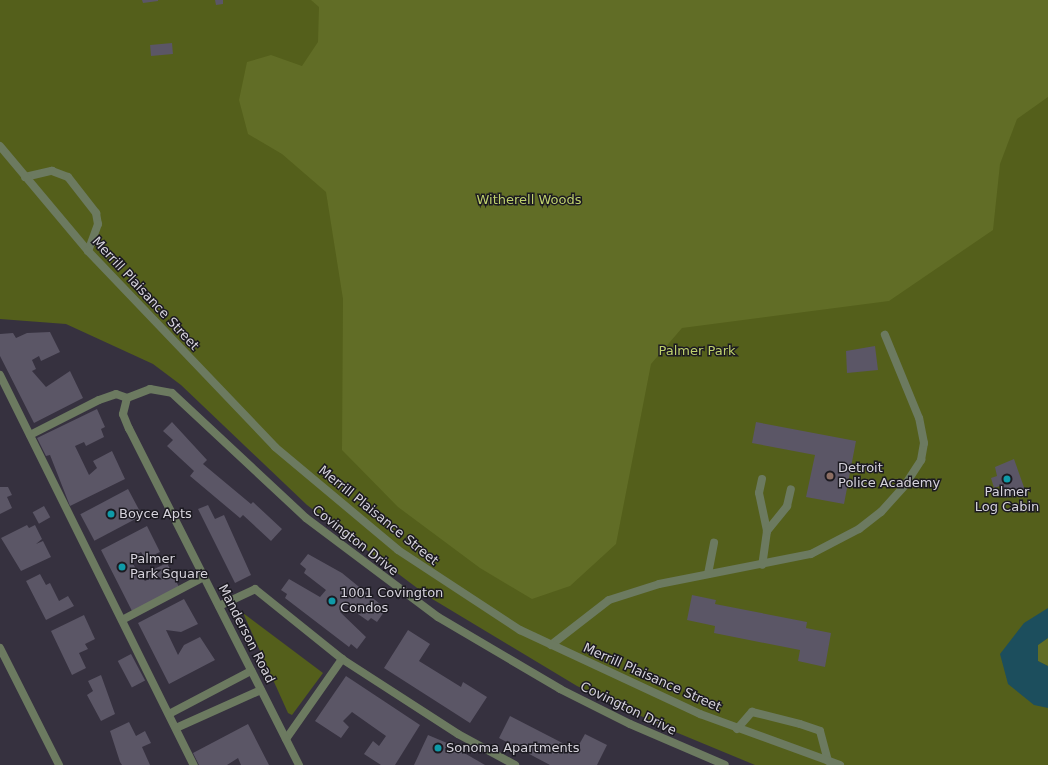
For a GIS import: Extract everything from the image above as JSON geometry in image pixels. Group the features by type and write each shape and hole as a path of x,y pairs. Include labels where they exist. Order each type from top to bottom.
{"street":[{"name":"Merrill Plaisance Street","path":"0,146 88,251 191,361 298,467 440,580 551,645 645,691 737,729 840,765"},
{"path":"25,177 52,171 68,177 96,213 98,224 88,251"},
{"path":"551,645 609,600 659,584 762,565 811,554 859,528 881,512 905,485 920,460 924,443 919,418 885,335"},
{"path":"0,374 194,765"},
{"name":"Covington Drive","path":"127,398 158,389 178,396 306,518 371,569 461,631 630,724 726,765"},
{"path":"30,435 99,400 116,394 127,398"},
{"name":"Manderson Road","path":"127,398 123,414 129,429 299,765"},
{"path":"762,479 759,493 767,531 762,565"},
{"path":"767,531 787,506 791,488"},
{"path":"708,574 714,544"},
{"path":"122,620 204,577"},
{"path":"219,606 255,589 342,659 458,734 515,765"},
{"path":"0,648 59,765"},
{"path":"286,739 342,659"},
{"path":"169,714 252,671"},
{"path":"176,728 261,690"},
{"path":"737,729 752,712 800,724 820,731 828,761"}],"green space":[{"name":"Palmer Park","path":"0,0 1048,0 1048,765 755,765 673,731 577,686 429,597 307,505 181,385 153,364 66,324 0,319"},
{"name":"Witherell Woods","path":"311,0 1048,0 1048,97 1017,119 1000,164 993,230 889,301 682,328 651,364 616,544 570,586 532,599 480,568 398,507 342,450 343,299 326,192 282,154 248,134 239,100 247,62 271,55 302,66 318,42 319,7"},
{"path":"243,613 323,673 292,715 288,713"},
{"path":"1048,638 1048,666 1038,661 1038,645"}],"water":[{"path":"1048,608 1048,638 1038,645 1038,661 1048,666 1048,708 1034,705 1008,684 1000,654 1024,623"}],"building":[{"path":"142,0 158,0 158,1 143,3"},
{"path":"215,0 223,0 223,4 216,5"},
{"path":"172,43 173,54 151,56 150,45"},
{"path":"50,332 60,352 41,361 39,356 32,360 36,369 32,371 46,387 70,371 83,398 34,423 0,356 0,334 13,333 16,338 27,333"},
{"path":"875,346 878,370 847,373 846,351"},
{"path":"97,409 105,427 101,429 104,437 86,446 84,442 75,446 89,475 97,468 93,461 112,451 125,479 70,506 50,455 46,456 37,438"},
{"path":"172,422 207,460 203,464 251,504 253,502 282,529 271,541 243,515 240,518 190,476 194,471 167,446 173,440 163,431"},
{"name":"Detroit Police Academy","path":"756,422 856,441 844,504 806,497 815,455 752,443"},
{"name":"Palmer Log Cabin","path":"1014,459 1025,490 1005,498 1000,486 994,488 991,478 997,476 995,467"},
{"path":"0,487 8,487 12,495 7,497 12,508 0,514"},
{"name":"Boyce Apts","path":"128,489 142,515 94,541 80,514"},
{"path":"208,505 215,519 224,515 251,575 235,583 198,509"},
{"path":"44,506 50,517 39,524 33,512"},
{"path":"27,525 29,528 35,525 42,539 36,544 43,541 51,557 21,571 1,538"},
{"name":"Palmer Park Square","path":"147,526 160,552 145,559 141,552 130,558 138,573 145,581 153,577 150,571 167,563 179,587 132,611 101,550"},
{"name":"1001 Covington Condos","path":"308,554 342,573 380,604 378,608 384,612 377,622 371,618 368,621 345,605 340,612 366,637 357,649 351,644 349,647 285,598 287,594 281,590 289,579 320,597 326,590 304,573 306,569 300,564"},
{"path":"40,574 46,585 50,583 59,601 68,596 74,606 46,620 26,581"},
{"path":"692,595 716,600 715,604 807,622 806,628 831,633 825,667 798,661 800,650 714,633 715,626 687,620"},
{"path":"184,599 198,624 181,632 166,630 178,655 184,645 200,637 215,660 169,684 138,623"},
{"path":"84,615 95,639 85,644 88,649 79,653 86,668 72,675 51,631"},
{"path":"408,630 430,644 419,661 461,687 463,682 487,697 470,723 384,668"},
{"path":"131,654 145,680 132,688 118,661"},
{"path":"101,675 115,714 101,721 87,695 93,691 88,681"},
{"path":"346,676 420,725 395,765 381,765 364,754 373,741 379,746 386,736 352,712 343,721 349,727 341,738 315,721"},
{"path":"510,716 576,750 585,734 607,745 597,765 550,765 499,738"},
{"path":"129,722 136,736 145,731 151,743 142,747 150,765 122,765 120,762 110,731"},
{"path":"248,724 269,765 241,765 238,758 227,765 199,765 193,753"},
{"name":"Sonoma Apartments","path":"428,735 447,743 485,765 414,765"}],"place":[{"name":"Detroit Police Academy","path":"830,476"},
{"name":"Palmer Log Cabin","path":"1007,479"},
{"name":"Boyce Apts","path":"111,514"},
{"name":"Palmer Park Square","path":"122,567"},
{"name":"1001 Covington Condos","path":"332,601"},
{"name":"Sonoma Apartments","path":"438,748"}]}
